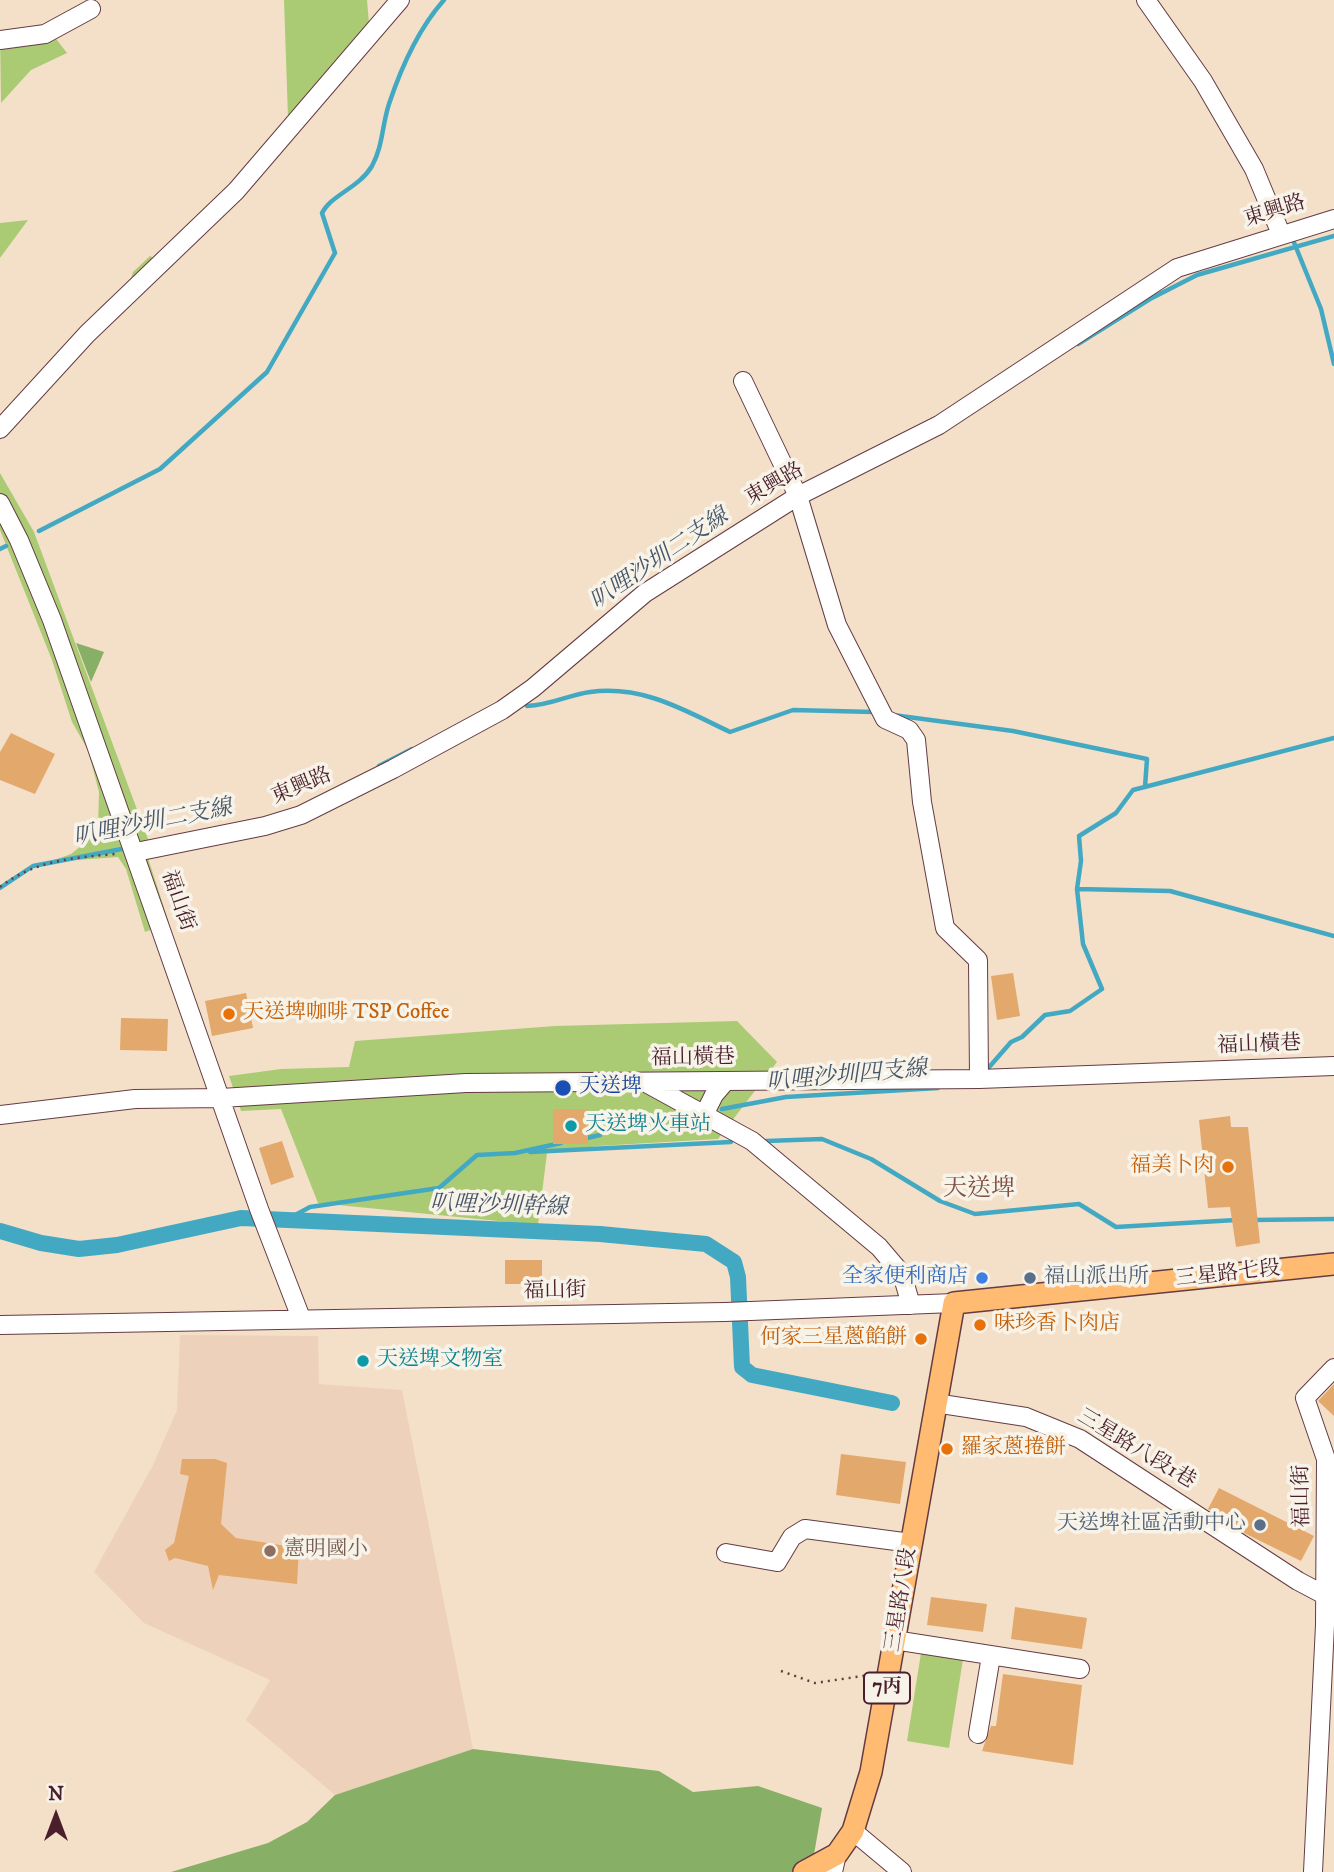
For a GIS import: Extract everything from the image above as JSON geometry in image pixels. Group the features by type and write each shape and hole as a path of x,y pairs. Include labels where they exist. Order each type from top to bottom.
{"main road":[{"name":"三星路七段","path":"954,1303 1334,1264"},
{"name":"三星路八段","path":"804,1872 835,1863 853,1830 871,1772 954,1303"}],"street":[{"path":"0,429 88,334 236,191 400,0"},
{"path":"1146,0 1203,81 1254,169 1281,234"},
{"path":"0,40 45,34 90,9"},
{"name":"東興路","path":"136,852 265,826 301,815 490,717 533,688 645,593 798,496 939,425 1177,268 1334,219"},
{"path":"743,380 798,496 837,625 885,719 909,730 916,740 922,802 945,928 978,960 979,1079"},
{"name":"福山街","path":"0,503 19,540 52,620 136,852 259,1209 301,1318"},
{"name":"福山橫巷","path":"221,1098 466,1083 979,1079 1334,1066"},
{"path":"704,1115 714,1095 726,1081"},
{"path":"645,1082 752,1141 879,1247 902,1274 911,1305 954,1303"},
{"path":"0,1115 135,1099 221,1098"},
{"name":"福山街","path":"0,1325 725,1312 911,1305"},
{"name":"福山街","path":"1313,1872 1330,1598 1330,1460 1305,1398 1334,1368"},
{"name":"三星路八段1巷","path":"935,1403 1026,1417 1080,1439 1330,1598"},
{"path":"726,1553 777,1562 792,1537 805,1529 911,1542"},
{"path":"894,1640 1080,1669"},
{"path":"978,1734 992,1656"},
{"path":"853,1830 902,1872"}],"path":[{"path":"0,887 29,868 49,862 136,852"},
{"path":"781,1671 815,1683 890,1675"}],"shaded area":[{"name":"憲明國小","path":"180,1335 318,1336 319,1384 402,1390 473,1749 335,1795 246,1720 270,1680 144,1623 94,1572 153,1465 177,1410"}],"green space":[{"path":"284,0 367,0 369,23 220,219 169,263 29,405 0,440 0,416 130,282 133,272 150,256 156,259 217,201 288,118"},
{"path":"47,27 67,53 31,70 1,103 0,30"},
{"path":"28,220 0,258 0,223"},
{"path":"0,473 34,532 148,839 153,856 148,858 169,923 145,932 126,869 118,857 49,862 71,854 98,829 99,792 88,750 72,722 52,660 0,530"},
{"path":"76,643 104,652 91,682"},
{"path":"737,1021 777,1062 718,1139 598,1146 547,1153 538,1225 318,1203 281,1109 241,1111 229,1076 281,1069 349,1067 355,1041 555,1026","holes":["554,1109 588,1109 588,1143 554,1144"]},
{"path":"921,1653 963,1659 949,1748 907,1741"},
{"path":"473,1749 659,1771 693,1792 758,1786 822,1808 811,1872 171,1872 268,1843 307,1822 335,1795"}],"building":[{"path":"11,733 55,754 35,794 0,780 0,752"},
{"path":"1013,973 1020,1016 997,1020 991,976"},
{"name":"天送埤咖啡 TSP Coffee","path":"246,993 253,1028 212,1036 205,1001"},
{"path":"121,1018 168,1019 167,1051 120,1050"},
{"name":"天送埤火車站","path":"553,1109 588,1109 588,1144 553,1144"},
{"name":"福美卜肉","path":"1230,1116 1231,1127 1248,1127 1260,1243 1236,1247 1230,1207 1208,1208 1199,1120"},
{"path":"282,1141 294,1177 271,1185 259,1148"},
{"path":"505,1260 542,1260 542,1284 505,1284"},
{"path":"1334,1384 1334,1416 1318,1401"},
{"path":"841,1454 906,1462 900,1504 836,1495"},
{"path":"182,1459 215,1459 227,1463 221,1524 236,1538 299,1548 297,1584 219,1575 213,1590 208,1566 175,1558 169,1561 165,1550 174,1543 189,1476 180,1474"},
{"name":"天送埤社區活動中心","path":"1219,1488 1314,1536 1301,1561 1246,1534 1208,1509"},
{"path":"931,1597 987,1604 983,1632 927,1625"},
{"path":"1015,1607 1087,1618 1082,1649 1011,1639"},
{"path":"1003,1674 1082,1685 1073,1765 982,1751 991,1726 996,1726"}],"waterway":[{"path":"39,531 160,469 267,372 335,253 322,213 372,166 389,104 405,63 427,23 444,0"},
{"path":"1291,235 1321,309 1334,364"},
{"name":"叭哩沙圳二支線","path":"1078,344 1150,299 1197,275 1334,236"},
{"path":"0,549 6,546"},
{"path":"527,706 590,692 628,692 663,701 730,732 793,710 874,712"},
{"path":"893,715 1013,731 1147,759 1145,787"},
{"path":"1077,889 1081,861 1079,836 1116,813 1133,790 1334,738"},
{"name":"叭哩沙圳二支線","path":"379,766 412,749"},
{"name":"叭哩沙圳二支線","path":"0,888 33,866 127,848"},
{"path":"984,1073 1011,1042 1022,1037 1045,1015 1070,1011 1102,989 1083,944 1077,889 1170,891 1334,936"},
{"name":"叭哩沙圳四支線","path":"722,1109 786,1097 938,1088"},
{"name":"叭哩沙圳四支線","path":"583,1139 600,1135"},
{"path":"766,1141 822,1139 871,1159 940,1201 975,1214 1079,1204 1116,1227 1236,1220"},
{"path":"530,1152 731,1142"},
{"name":"叭哩沙圳四支線","path":"286,1220 310,1207 439,1188 477,1155 515,1153 561,1143"},
{"name":"叭哩沙圳幹線","path":"0,1231 41,1243 79,1249 117,1245 241,1218 600,1234 706,1244 734,1262 738,1277 742,1367 752,1375 892,1403"},
{"path":"1252,1220 1334,1219"}],"place":[{"name":"天送埤咖啡 TSP Coffee","path":"229,1014"},
{"name":"天送埤","path":"563,1088"},
{"name":"天送埤火車站","path":"571,1126"},
{"name":"福美卜肉","path":"1228,1167"},
{"name":"全家便利商店","path":"982,1278"},
{"name":"福山派出所","path":"1030,1278"},
{"name":"味珍香卜肉店","path":"980,1325"},
{"name":"何家三星蔥餡餅","path":"921,1339"},
{"name":"天送埤文物室","path":"363,1361"},
{"name":"羅家蔥捲餅","path":"947,1449"},
{"name":"天送埤社區活動中心","path":"1260,1525"},
{"name":"憲明國小","path":"270,1551"}],"district":[{"name":"天送埤","path":"979,1190"}]}
